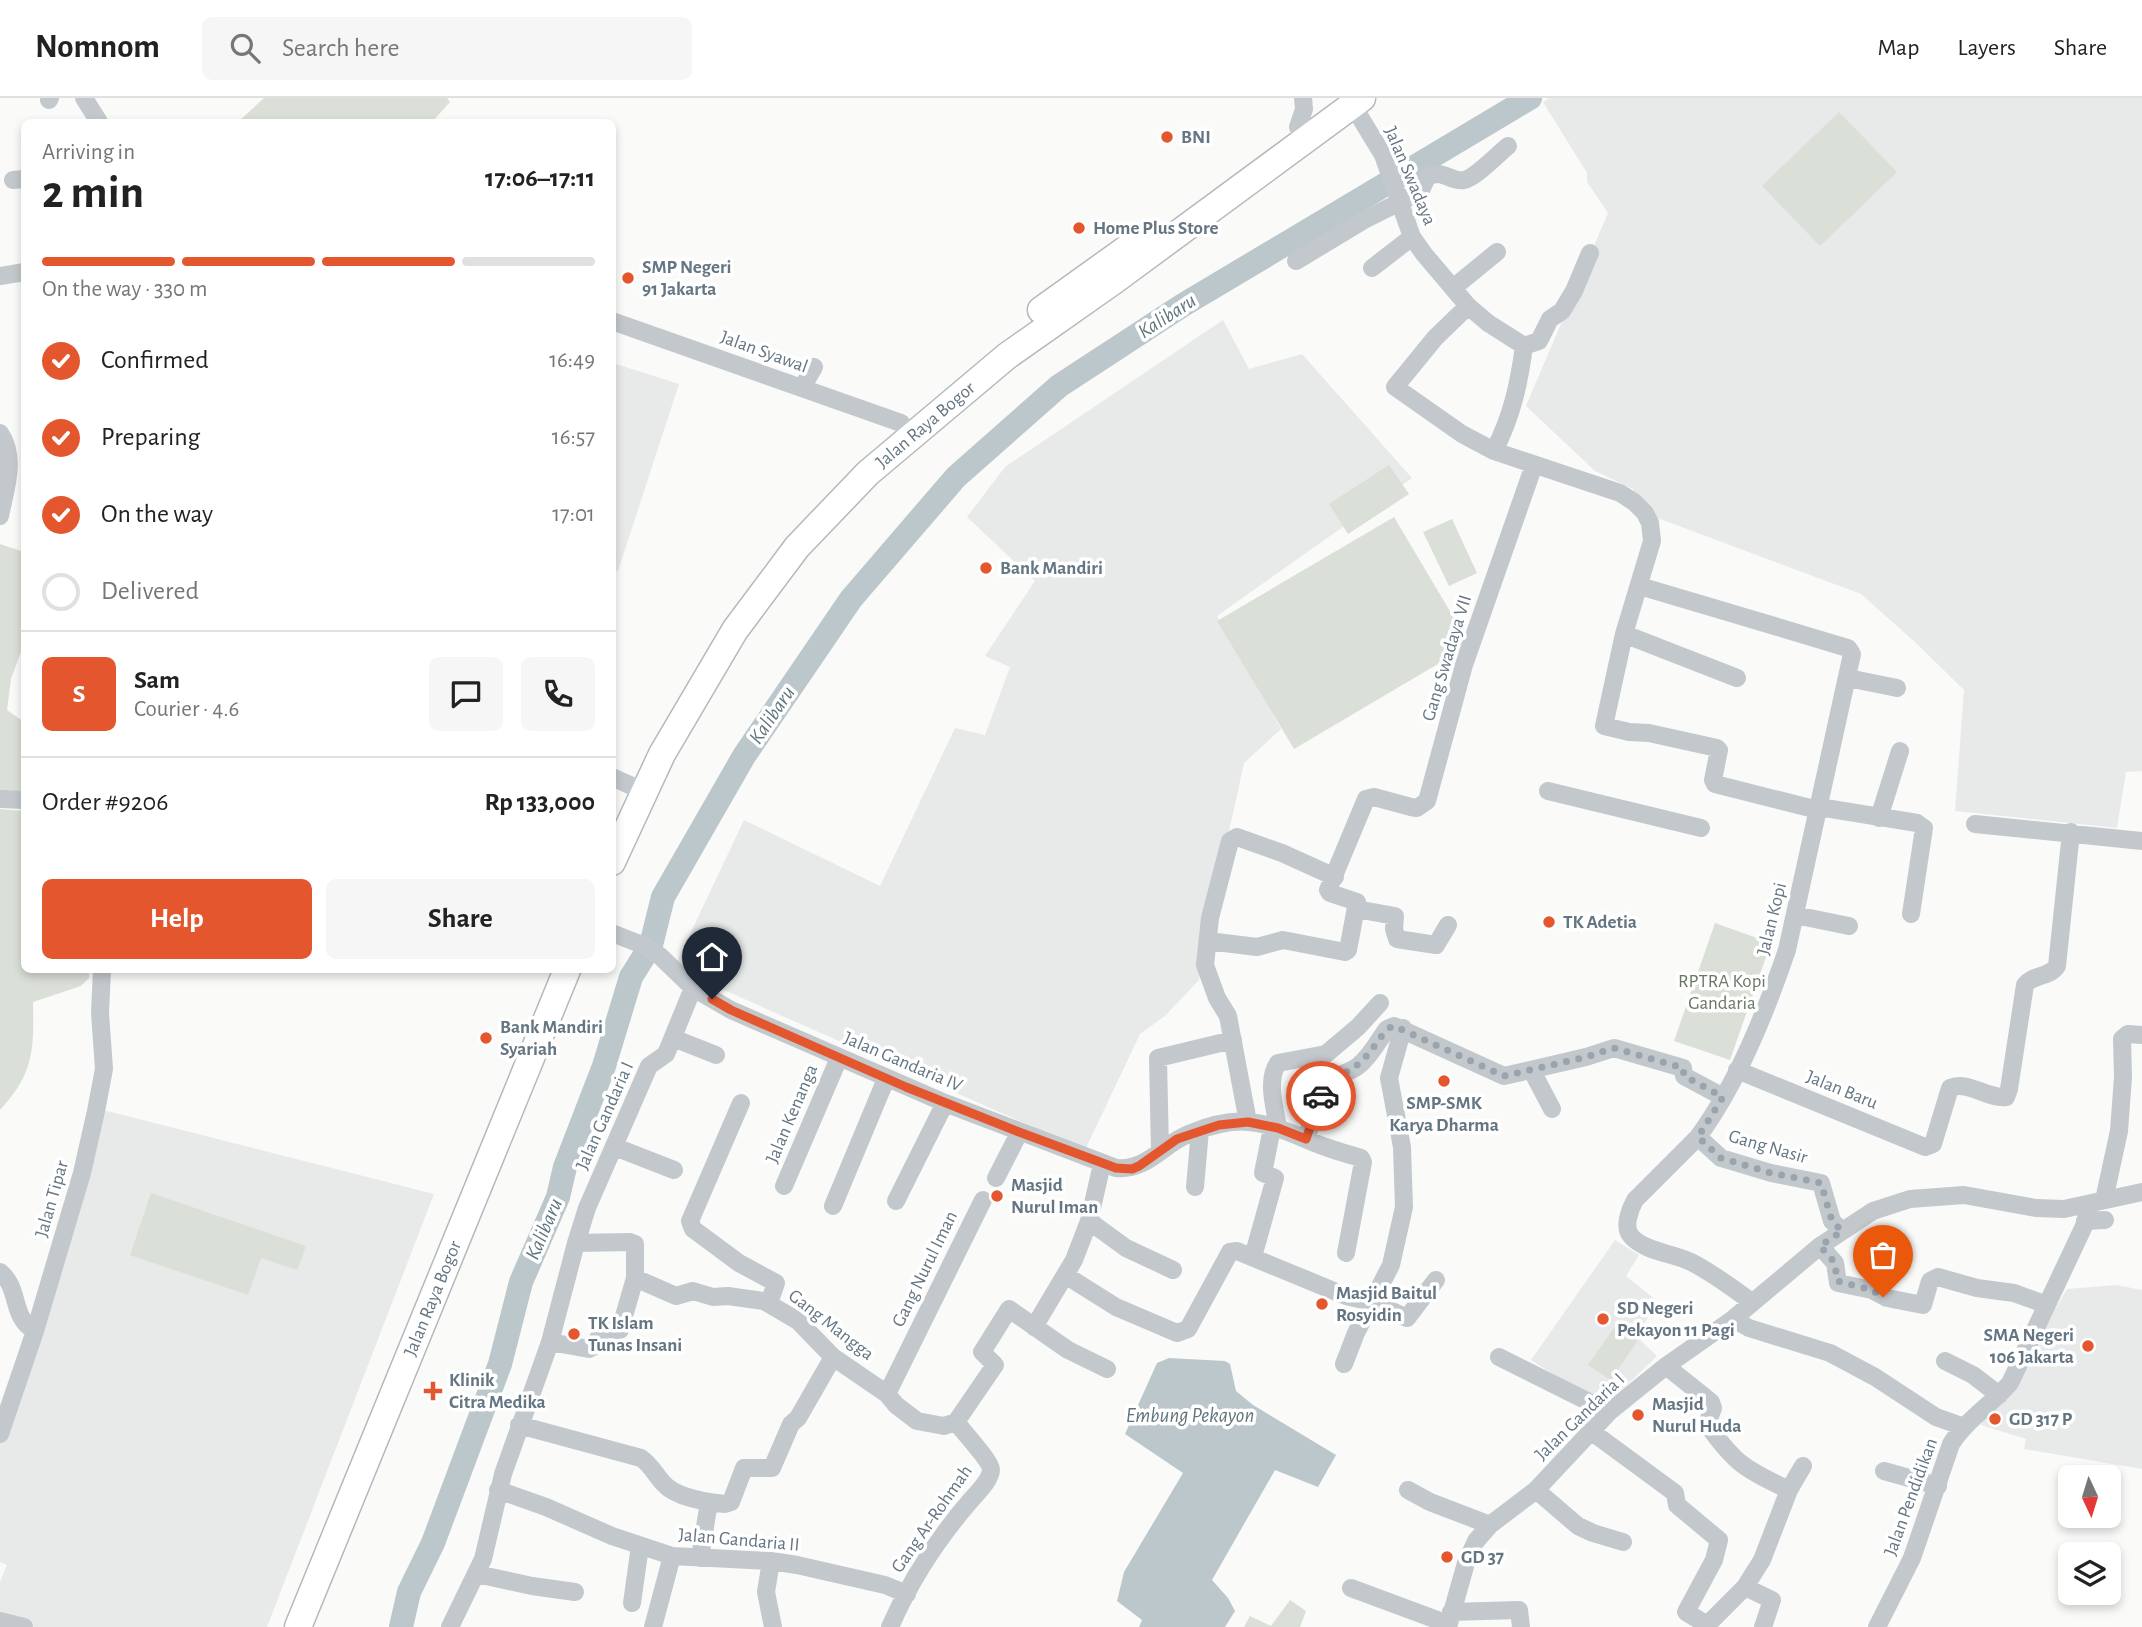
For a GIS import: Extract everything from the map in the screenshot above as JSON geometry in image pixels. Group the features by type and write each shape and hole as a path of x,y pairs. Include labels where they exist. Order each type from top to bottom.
{"highway":[{"name":"Jalan Raya Bogor","path":"616,814 628,784 676,698 738,601 775,552 816,505 901,423 996,343 1351,100"},
{"name":"Jalan Raya Bogor","path":"616,842 628,784 683,716 753,603 797,547 867,473 1007,356 1115,280 1302,132"},
{"name":"Jalan Raya Bogor","path":"291,1625 550,973"},
{"name":"Jalan Raya Bogor","path":"291,1625 565,973"}],"street":[{"path":"85,98 97,119"},
{"path":"1302,132 1303,98"},
{"name":"Jalan Swadaya","path":"1351,100 1383,155 1412,237 1468,306 1488,323 1524,346"},
{"path":"1296,261 1398,194 1416,194 1427,177 1443,174 1457,180 1466,180 1508,146"},
{"path":"1372,268 1412,237"},
{"path":"1453,288 1497,251"},
{"path":"1494,451 1508,424 1517,394 1524,346 1539,341 1550,319 1566,305 1590,253"},
{"path":"0,276 21,272"},
{"path":"1468,306 1435,338 1395,387 1462,434 1494,451 1619,492 1634,502 1650,523 1652,541 1624,634 1604,726 1717,748 1719,750 1713,780 1715,784 1819,809 1917,823 1925,832 1911,914"},
{"name":"Jalan Syawal","path":"616,322 901,423"},
{"path":"802,388 814,367"},
{"path":"0,433 8,450 10,468 0,516"},
{"name":"Gang Swadaya VII","path":"1335,877 1364,802 1368,798 1417,807 1427,801 1464,664 1534,465"},
{"name":"Jalan Kopi","path":"1640,586 1849,648 1852,654 1787,950 1777,979 1737,1070 1717,1094 1698,1137 1631,1206 1628,1232 1632,1239 1706,1270 1752,1302"},
{"path":"1624,634 1737,678"},
{"path":"1847,678 1897,688"},
{"path":"1879,818 1900,751"},
{"path":"1548,791 1701,828"},
{"path":"0,799 21,800"},
{"path":"1975,824 2142,841"},
{"name":"Jalan Baru","path":"1737,1070 1923,1146 1931,1146 1950,1088 1961,1086 2003,1098 2007,1094 2025,985 2027,981 2053,972 2057,966 2071,832"},
{"path":"1208,941 1257,947 1283,940 1345,952 1351,940 1356,901 1329,892 1335,877 1259,845 1237,838 1230,841 1210,918 1205,965 1217,998 1228,1016 1248,1122"},
{"path":"1356,909 1395,916 1394,929 1397,939 1436,944 1448,925"},
{"path":"1795,915 1849,926"},
{"name":"Jalan Gandaria IV","path":"616,935 652,951 693,988 731,1010 886,1079 1102,1164 1132,1169 1177,1139 1219,1125 1248,1122 1275,1128 1361,1158 1363,1162 1346,1253"},
{"name":"Jalan Tipar","path":"0,1434 36,1331 82,1173 102,1082 102,973"},
{"name":"Jalan Gandaria I","path":"450,1627 483,1559 498,1490 550,1342 587,1208 649,1066 666,1054 693,988"},
{"path":"1253,1257 1275,1178 1263,1173 1275,1128 1272,1072 1278,1063 1326,1054 1359,1027 1380,1003"},
{"path":"1306,1139 1324,1086 1329,1079 1350,1072 1358,1066 1387,1029 1394,1026 1504,1076 1614,1048 1683,1068 1684,1076 1717,1094"},
{"path":"1344,1364 1391,1265 1404,1207 1402,1147 1390,1079 1403,1028"},
{"name":"Jalan Pendidikan","path":"1877,1627 1912,1558 1951,1444 1964,1427 2010,1382 2093,1208 2119,1130 2123,1077 2122,1039 2128,1034 2142,1035"},
{"path":"673,1038 716,1055"},
{"path":"1160,1151 1158,1058 1233,1040"},
{"name":"Jalan Kenanga","path":"784,1186 839,1058"},
{"path":"1532,1071 1552,1109"},
{"path":"833,1206 886,1079"},
{"path":"741,1103 690,1221 693,1229 739,1263 776,1283 769,1303"},
{"path":"896,1201 945,1103"},
{"path":"1195,1188 1200,1130"},
{"path":"996,1178 1019,1132"},
{"name":"Gang Nasir","path":"1698,1137 1721,1158 1771,1173 1821,1183 1832,1221 1842,1231"},
{"path":"615,1147 674,1170"},
{"path":"1034,1327 1074,1260 1089,1221 1102,1164"},
{"name":"Jalan Gandaria I","path":"1449,1621 1461,1577 1476,1541 1490,1525 1536,1490 1609,1412 1666,1366 1733,1319 1820,1246 1873,1211 1910,1199 1964,1195 2036,1208 2093,1208 2142,1192"},
{"name":"Gang Nurul Iman","path":"887,1394 983,1200"},
{"path":"2093,1208 2105,1220"},
{"path":"1089,1221 1126,1248 1173,1270"},
{"path":"550,1342 589,1349 604,1329 621,1329 635,1278 635,1244 576,1243"},
{"path":"1820,1246 1835,1263 1838,1283 1867,1288 1883,1297 1924,1304 1931,1279 1938,1277 1977,1288 2014,1293 2047,1306"},
{"path":"1065,1275 1116,1307 1173,1331 1182,1332 1188,1329 1230,1252 1237,1251 1407,1318 1436,1280"},
{"path":"0,1272 8,1279 13,1289 23,1323 36,1331"},
{"name":"Gang Mangga","path":"635,1278 676,1296 693,1291 713,1297 756,1299 769,1303 798,1321 833,1357 887,1394 895,1405 920,1423 944,1426 956,1422"},
{"path":"956,1422 995,1365 982,1352 1009,1309 1068,1350 1107,1369"},
{"path":"1733,1319 1749,1328 1829,1353 1875,1377 1936,1417 1964,1427"},
{"path":"519,1425 641,1458 651,1466 664,1485 676,1492 725,1504 731,1502 744,1468 772,1468 790,1424 797,1418 833,1357"},
{"path":"1499,1357 1609,1412"},
{"path":"1945,1361 1973,1375 1999,1395"},
{"path":"1666,1366 1712,1402 1713,1408 1706,1422 1731,1457 1757,1475 1789,1490"},
{"name":"Gang Ar-Rohmah","path":"907,1594 941,1537 987,1480 992,1468 956,1422"},
{"path":"1592,1432 1675,1493 1677,1505 1717,1539 1714,1560 1686,1612 1706,1626 1745,1587 1766,1552 1789,1490 1803,1466"},
{"path":"1884,1471 1937,1486"},
{"name":"Jalan Gandaria II","path":"498,1490 671,1556 771,1561 825,1570 907,1594"},
{"path":"1408,1490 1430,1502 1490,1525"},
{"path":"1536,1490 1578,1526 1623,1542"},
{"path":"700,1558 709,1502"},
{"path":"632,1603 640,1545"},
{"path":"653,1627 671,1556"},
{"path":"771,1561 766,1592 773,1627"},
{"path":"477,1574 532,1587 575,1592"},
{"path":"1745,1587 1772,1601 1763,1627"},
{"path":"1351,1588 1449,1621 1519,1610 1521,1627"},
{"path":"893,1626 907,1594"},
{"path":"0,1620 24,1627"}],"shaded area":[{"path":"1550,98 2142,98 2142,771 2126,772 2117,828 1955,811 1964,690 1915,642 1861,594 1636,510 1633,489 1595,471 1526,406 1608,213 1587,182 1587,173 1543,102"},
{"path":"1223,320 1249,369 1302,354 1412,478 1217,616 1281,729 1244,763 1208,913 1199,980 1165,1016 1140,1034 1085,1150 674,968 744,820 880,886 955,728 985,735 1010,667 985,656 1035,581 967,517 1005,467"},
{"path":"616,364 679,384 618,571 616,570"},
{"path":"99,1109 434,1194 267,1627 33,1627 0,1614 0,1582 7,1565 0,1562 0,1434"},
{"name":"SD Negeri Pekayon 11 Pagi","path":"1615,1240 1639,1255 1626,1276 1657,1301 1637,1337 1657,1356 1604,1407 1531,1360"},
{"name":"SMA Negeri 106 Jakarta","path":"2116,1285 2142,1290 2142,1469 2024,1449 2026,1439 1981,1425 2001,1402 2067,1289"}],"green space":[{"path":"264,98 447,98 450,102 435,119 241,119"},
{"path":"1839,112 1897,172 1820,246 1762,186"},
{"path":"1389,465 1409,494 1348,534 1329,504"},
{"path":"1394,517 1470,645 1294,749 1217,621"},
{"path":"1452,519 1477,573 1449,586 1423,532"},
{"path":"0,544 21,551 21,651 11,679 7,710 21,720 21,797 0,795"},
{"path":"0,809 21,811 21,973 89,973 89,978 81,986 33,1002 30,1060 20,1085 0,1110"},
{"name":"RPTRA Kopi Gandaria","path":"1715,923 1771,943 1730,1060 1674,1041"},
{"path":"151,1193 306,1246 297,1270 261,1258 248,1295 130,1255"},
{"path":"1616,1325 1638,1340 1611,1380 1588,1365"},
{"path":"1290,1600 1306,1611 1300,1627 1244,1627 1250,1616 1271,1626"}],"water":[{"name":"Embung Pekayon","path":"1169,1358 1225,1361 1230,1364 1236,1391 1253,1405 1336,1455 1318,1487 1275,1470 1212,1580 1228,1598 1235,1611 1225,1627 1139,1627 1142,1620 1117,1601 1124,1572 1183,1473 1125,1434 1157,1363"}],"waterway":[{"name":"Kalibaru","path":"401,1627 409,1592 433,1543 500,1364 521,1282 558,1197 565,1167 604,1066 631,977 651,945 663,897 744,756 851,599 956,477 1059,386 1183,305 1530,98"}],"way so far":[{"path":"1321,1096 1329,1079 1350,1072 1358,1066 1387,1029 1394,1026 1504,1076 1517,1075 1614,1048 1683,1068 1684,1076 1723,1097 1698,1137 1721,1158 1771,1173 1821,1183 1832,1221 1842,1231 1820,1246 1835,1263 1837,1281 1872,1290 1883,1297"}],"place":[{"name":"BNI","path":"1167,137"},
{"name":"Home Plus Store","path":"1079,228"},
{"name":"SMP Negeri 91 Jakarta","path":"628,278"},
{"name":"Bank Mandiri","path":"986,568"},
{"name":"TK Adetia","path":"1549,922"},
{"name":"Bank Mandiri Syariah","path":"486,1038"},
{"name":"SMP-SMK Karya Dharma","path":"1444,1081"},
{"name":"Masjid Nurul Iman","path":"997,1196"},
{"name":"Masjid Baitul Rosyidin","path":"1322,1304"},
{"name":"SD Negeri Pekayon 11 Pagi","path":"1603,1319"},
{"name":"TK Islam Tunas Insani","path":"574,1334"},
{"name":"SMA Negeri 106 Jakarta","path":"2088,1346"},
{"name":"Klinik Citra Medika","path":"433,1391"},
{"name":"Masjid Nurul Huda","path":"1638,1415"},
{"name":"GD 317 P","path":"1995,1419"},
{"name":"GD 37","path":"1447,1557"}],"route":[{"path":"712,999 886,1079 1116,1168 1132,1169 1177,1139 1219,1125 1248,1122 1278,1128 1306,1139 1321,1096"}]}
